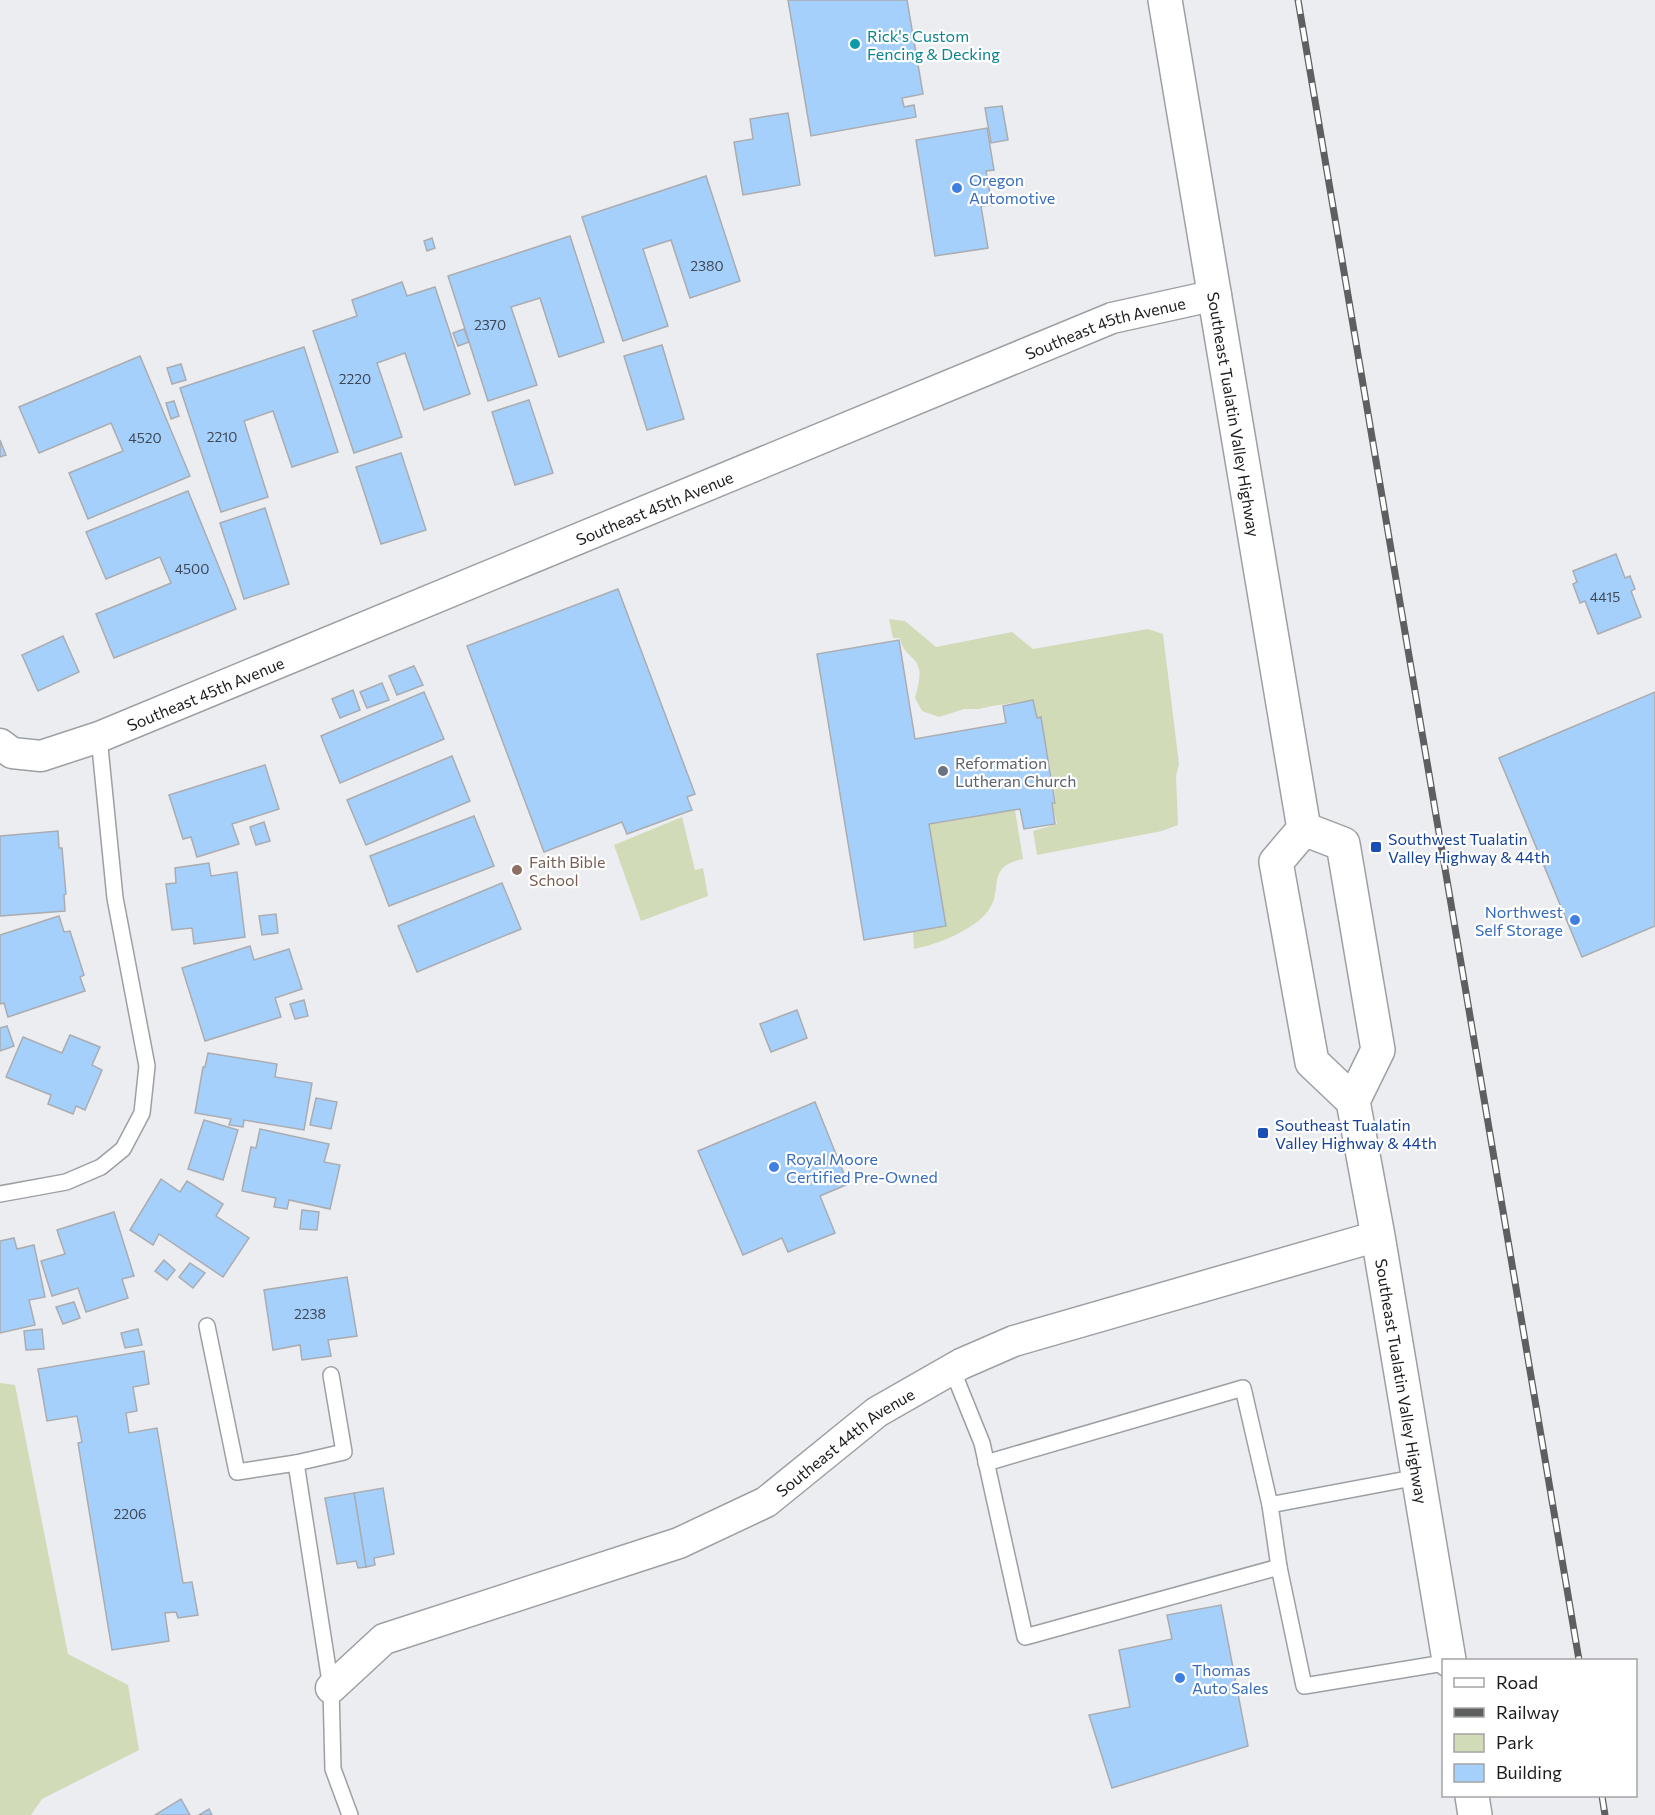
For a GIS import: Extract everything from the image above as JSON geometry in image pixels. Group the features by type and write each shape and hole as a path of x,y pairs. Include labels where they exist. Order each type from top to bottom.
{"main road":[{"name":"Southeast Tualatin Valley Highway","path":"1166,0 1304,829"},
{"path":"1304,829 1343,844 1378,1050 1353,1101 1312,1062 1276,862 1304,829"},
{"name":"Southeast Tualatin Valley Highway","path":"1353,1101 1449,1659"},
{"path":"1472,1797 1475,1815"}],"street":[{"name":"Southeast 45th Avenue","path":"0,744 12,753 41,756 99,737 1112,318 1216,295"},
{"name":"Southeast 44th Avenue","path":"331,1688 384,1639 679,1543 766,1502 877,1412 952,1369 1014,1341 1378,1236"}],"lane":[{"path":"0,1194 66,1182 101,1167 123,1149 142,1113 147,1066 115,897 99,737"},
{"path":"207,1326 237,1472 296,1463 344,1452 331,1375"},
{"path":"952,1369 982,1443 1025,1637 1279,1567"},
{"path":"986,1463 1243,1388 1270,1505 1279,1567 1304,1686 1442,1663"},
{"path":"296,1463 331,1688 333,1768 350,1815"},
{"path":"1270,1505 1418,1477"}],"green space":[{"path":"889,619 905,621 936,647 1012,632 1033,649 1148,629 1163,634 1179,764 1176,776 1178,825 1162,831 1037,855 1033,831 1057,824 1052,803 1056,802 1041,717 1037,717 1034,700 979,709 964,709 939,717 922,711 915,698 920,676 919,669 904,648 900,638 893,638"},
{"path":"1015,810 1023,859 1003,867 999,873 993,902 988,911 974,924 954,936 914,949 913,932 945,926 929,824"},
{"path":"682,817 695,870 703,868 708,896 641,921 614,845"},
{"path":"0,1383 15,1385 68,1654 128,1685 139,1750 42,1799 31,1815 0,1815"}],"building":[{"name":"Rick's Custom Fencing & Decking","path":"788,0 907,0 923,94 902,98 904,107 914,105 916,117 811,136"},
{"path":"1002,106 1008,140 991,143 985,108"},
{"path":"788,113 800,185 743,195 734,142 753,139 750,119"},
{"name":"Oregon Automotive","path":"987,128 994,170 986,171 992,205 981,206 988,248 935,256 916,140"},
{"path":"706,176 740,281 690,298 671,240 643,249 668,326 623,341 582,217"},
{"path":"570,236 604,342 559,357 540,298 511,307 537,385 488,401 448,276"},
{"path":"432,238 435,248 427,251 424,241"},
{"path":"402,282 407,296 435,287 470,394 424,410 405,353 377,363 402,437 354,453 313,331 357,316 352,300"},
{"path":"464,329 469,342 458,346 453,333"},
{"path":"662,345 684,419 647,430 624,356"},
{"path":"304,347 338,452 292,467 273,411 244,421 268,497 221,512 180,388"},
{"path":"140,356 190,476 88,519 69,473 123,451 111,423 39,453 19,407"},
{"path":"181,364 186,380 172,384 167,368"},
{"path":"529,400 553,473 515,485 492,412"},
{"path":"174,401 179,416 171,419 166,403"},
{"path":"0,440 6,455 0,457"},
{"path":"401,453 426,530 381,544 356,467"},
{"path":"188,491 236,609 114,658 96,614 171,583 160,557 106,579 86,532"},
{"path":"265,508 289,584 244,599 220,523"},
{"path":"1616,554 1625,578 1630,576 1635,589 1631,591 1641,617 1598,634 1585,601 1580,603 1573,584 1577,582 1573,571"},
{"path":"618,589 695,794 687,797 692,810 627,834 622,822 544,852 467,646"},
{"path":"63,636 79,672 38,691 22,655"},
{"name":"Reformation Lutheran Church","path":"899,640 915,739 1006,723 1003,706 1033,700 1037,718 1041,717 1055,803 1052,803 1055,824 1024,829 1020,809 929,824 946,926 864,940 817,654"},
{"path":"414,666 423,685 397,695 389,676"},
{"path":"382,683 389,700 367,708 360,692"},
{"path":"353,690 360,710 340,718 332,699"},
{"path":"424,692 444,739 340,783 321,736"},
{"path":"1655,692 1655,926 1582,957 1499,758"},
{"path":"452,756 470,801 366,845 347,800"},
{"path":"265,765 279,809 232,824 239,844 197,857 191,837 183,839 169,795"},
{"path":"474,816 494,866 389,906 370,856"},
{"path":"264,822 270,841 256,845 250,827"},
{"path":"58,831 59,848 62,848 66,894 64,895 65,911 0,916 0,836"},
{"path":"209,863 211,876 237,872 245,937 194,944 192,928 172,930 166,884 176,883 175,868"},
{"path":"502,883 521,929 417,972 398,926"},
{"path":"276,914 278,933 262,935 259,916"},
{"path":"59,916 64,932 70,931 84,975 80,977 85,991 8,1017 4,1003 0,1004 0,935"},
{"path":"250,946 254,960 289,949 302,989 275,998 281,1017 205,1041 182,968"},
{"path":"304,1000 308,1016 295,1019 290,1004"},
{"path":"797,1010 807,1038 771,1052 760,1024"},
{"path":"7,1026 14,1046 0,1051 0,1028"},
{"path":"70,1035 100,1047 92,1065 102,1070 85,1110 76,1106 73,1114 48,1104 51,1095 6,1077 23,1037 62,1053"},
{"path":"208,1053 277,1064 275,1077 312,1083 304,1130 244,1120 243,1127 229,1125 231,1119 195,1113 203,1067 205,1067"},
{"path":"316,1098 337,1102 331,1129 310,1125"},
{"name":"Royal Moore Certified Pre-Owned","path":"815,1102 848,1184 820,1196 835,1233 788,1252 782,1238 743,1255 698,1151"},
{"path":"204,1120 238,1130 223,1180 188,1169"},
{"path":"260,1129 329,1144 324,1162 340,1165 330,1209 289,1200 287,1209 274,1207 276,1198 242,1191 251,1147 256,1148"},
{"path":"161,1179 180,1192 187,1181 223,1204 216,1216 249,1238 223,1277 159,1234 153,1245 130,1230"},
{"path":"302,1210 319,1212 317,1230 300,1229"},
{"path":"114,1212 134,1276 122,1279 128,1298 86,1312 78,1288 52,1296 41,1261 65,1254 57,1230"},
{"path":"14,1238 17,1249 34,1245 45,1297 29,1300 35,1325 0,1333 0,1241"},
{"path":"164,1260 175,1270 167,1280 155,1271"},
{"path":"190,1263 205,1273 193,1288 179,1277"},
{"path":"347,1277 357,1336 328,1340 331,1356 302,1360 300,1345 273,1350 264,1290"},
{"path":"74,1302 80,1318 63,1324 56,1307"},
{"path":"42,1329 44,1349 26,1350 24,1331"},
{"path":"138,1329 142,1345 125,1348 121,1333"},
{"path":"144,1351 149,1384 133,1387 137,1411 126,1413 129,1433 157,1428 183,1583 192,1582 198,1615 178,1618 176,1612 165,1613 169,1641 112,1650 78,1443 82,1442 77,1416 47,1421 38,1369"},
{"path":"383,1488 394,1554 374,1558 375,1565 366,1567 354,1493"},
{"path":"354,1493 366,1567 358,1568 356,1561 337,1564 325,1498"},
{"name":"Thomas Auto Sales","path":"1221,1605 1248,1746 1112,1788 1089,1715 1130,1707 1119,1650 1172,1639 1167,1615"},
{"path":"181,1799 190,1815 155,1815"},
{"path":"209,1809 212,1815 199,1815"}],"railway":[{"path":"1298,0 1579,1659"},
{"path":"1602,1797 1605,1815"}],"place":[{"name":"Rick's Custom Fencing & Decking","path":"855,44"},
{"name":"Oregon Automotive","path":"957,188"},
{"name":"Reformation Lutheran Church","path":"943,771"},
{"name":"Southwest Tualatin Valley Highway & 44th","path":"1376,847"},
{"name":"Faith Bible School","path":"517,870"},
{"name":"Northwest Self Storage","path":"1575,920"},
{"name":"Southeast Tualatin Valley Highway & 44th","path":"1263,1133"},
{"name":"Royal Moore Certified Pre-Owned","path":"774,1167"},
{"name":"Thomas Auto Sales","path":"1180,1678"}]}
